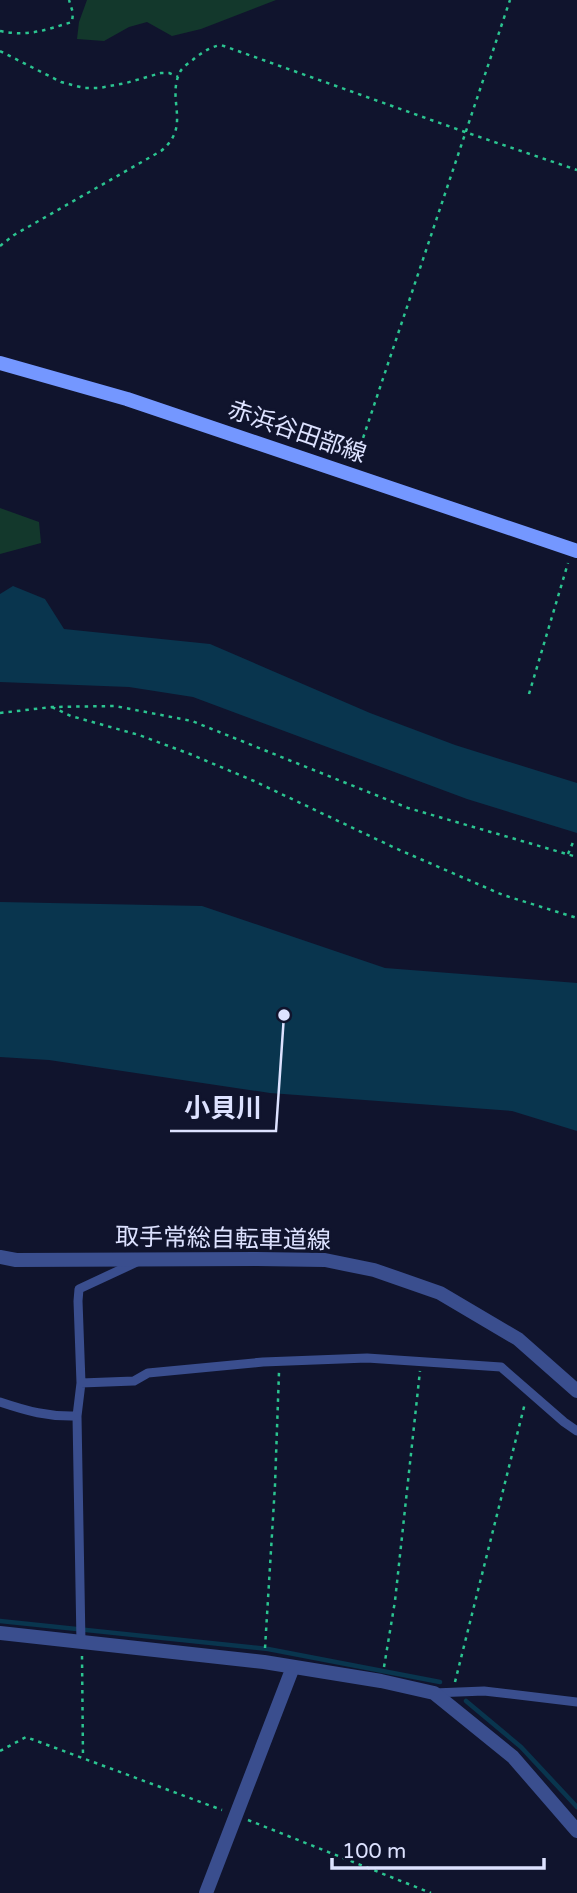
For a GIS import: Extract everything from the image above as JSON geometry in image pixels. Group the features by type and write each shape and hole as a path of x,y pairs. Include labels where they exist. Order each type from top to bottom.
{"main road":[{"name":"赤浜谷田部線","path":"0,363 127,399 575,550"}],"street":[{"name":"取手常総自転車道線","path":"0,1257 16,1260 325,1260 374,1269 440,1293 517,1339 577,1391"},
{"path":"0,1633 264,1662 381,1681 435,1693 513,1757 577,1831"},
{"path":"206,1893 293,1667"}],"lane":[{"path":"81,1643 77,1416 81,1383 79,1289 144,1259"},
{"path":"81,1383 134,1381 148,1373 279,1361 367,1358 501,1367 577,1431"},
{"path":"0,1402 53,1417 77,1416"},
{"path":"435,1693 484,1691 577,1702"}],"path":[{"path":"0,31 16,34 37,32 72,22 73,13 69,0"},
{"path":"351,475 510,0"},
{"path":"0,246 171,142 177,128 177,82 181,69 209,47 221,45 577,170"},
{"path":"0,51 61,82 84,88 126,83 161,73 178,77"},
{"path":"529,694 575,550"},
{"path":"0,713 52,707 115,706 192,721 408,808 577,857"},
{"path":"52,707 71,716 139,734 190,754 503,895 577,918"},
{"path":"568,854 574,840"},
{"path":"264,1662 275,1485 279,1361"},
{"path":"381,1681 395,1601 421,1362"},
{"path":"452,1692 529,1390"},
{"path":"81,1643 83,1758"},
{"path":"0,1751 26,1737 236,1815 431,1893"}],"green space":[{"path":"87,0 276,0 201,29 172,36 147,22 129,27 104,41 77,39 79,22"},
{"path":"0,508 39,522 41,543 0,554"}],"water":[{"path":"13,586 45,599 64,629 210,644 370,713 455,745 577,783 577,833 467,799 193,697 129,687 0,682 0,594"},
{"path":"0,902 202,906 385,968 577,983 577,1131 512,1111 270,1093 49,1060 0,1057"}],"waterway":[{"path":"0,1621 268,1649 440,1682"},
{"path":"466,1701 521,1747 577,1807"}],"place":[{"name":"小貝川","path":"284,1015"}]}
